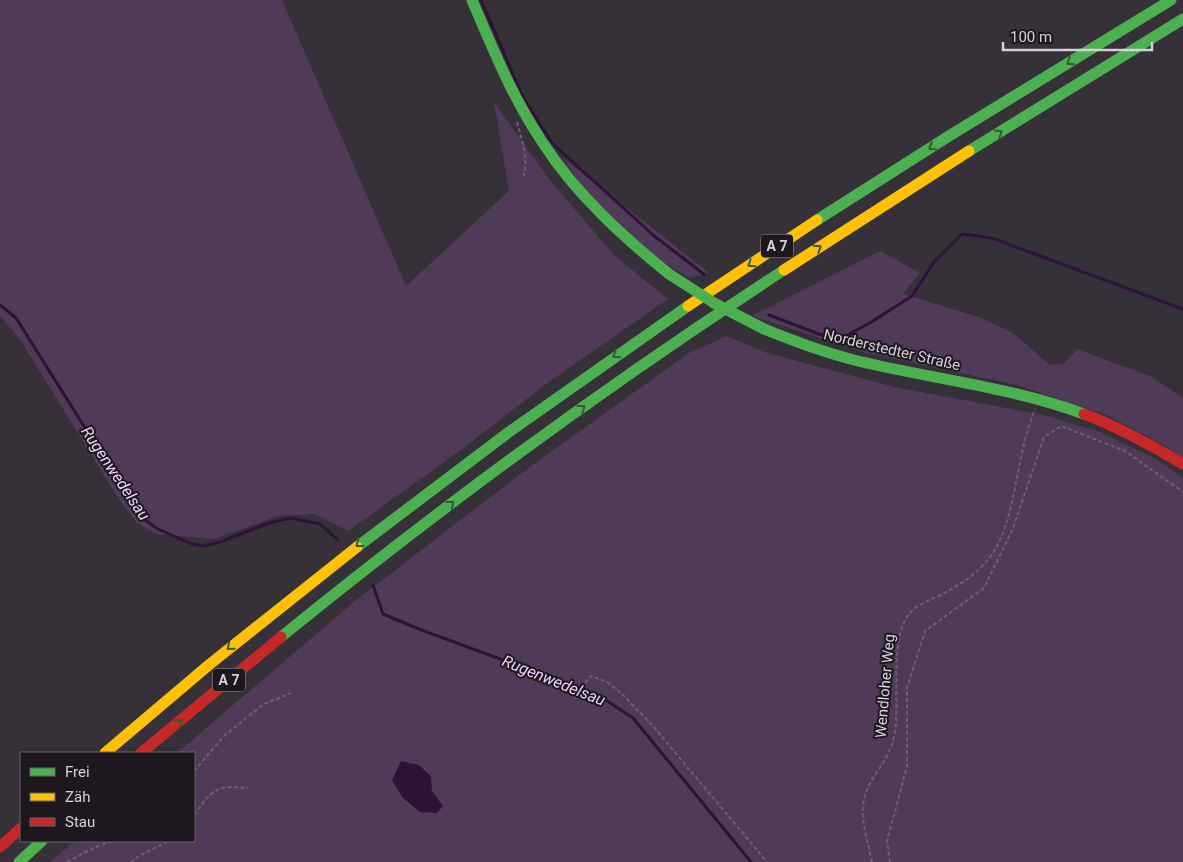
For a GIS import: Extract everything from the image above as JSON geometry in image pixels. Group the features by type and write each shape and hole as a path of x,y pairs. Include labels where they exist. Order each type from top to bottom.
{"main road":[{"name":"Norderstedter Straße","path":"472,0 529,122 563,171 610,224 669,274 714,303 764,329 818,350 858,361 989,387 1062,406 1105,422 1148,443 1183,464"},
{"name":"A 7","path":"106,752 212,662 332,565 426,492 596,370 714,287 876,182 1171,0"},
{"name":"A 7","path":"142,752 318,607 455,500 530,445 714,316 878,209 1183,19"},
{"path":"0,847 20,829"},
{"path":"19,862 41,842"}],"path":[{"path":"515,115 525,154 526,168 524,176"},
{"name":"Wendloher Weg","path":"872,862 862,808 864,794 870,780 891,749 895,729 898,648 903,624 912,610 970,577 985,564 998,545 1008,521 1023,450 1036,407"},
{"path":"890,862 887,841 907,766 907,688 925,630 984,588 1013,528 1044,438 1061,426 1125,451 1183,492"},
{"path":"574,698 579,695 584,684 591,676 607,682 623,695 652,726 767,862"},
{"path":"195,770 225,735 264,704 291,693"},
{"path":"195,814 205,799 214,791 229,786 248,788"},
{"path":"67,862 106,842"},
{"path":"130,862 167,842"}],"shaded area":[{"path":"0,0 282,0 406,286 509,191 494,102 549,179 614,255 668,299 546,384 465,447 348,531 315,514 278,516 214,539 156,534 137,523 120,501 21,341 0,316"},
{"path":"562,157 709,273 689,278 643,250 590,197"},
{"path":"880,251 920,273 903,294 979,317 1013,333 1050,365 1064,364 1077,349 1152,377 1183,398 1183,458 1164,445 1106,415 1017,385 866,353 752,316"},
{"path":"727,336 764,352 894,387 1043,415 1098,431 1156,459 1183,478 1183,862 50,862 74,842 195,842 195,752 178,752 355,601 527,469 689,353"},
{"path":"401,761 419,765 431,776 432,791 443,806 437,813 420,812 402,797 392,780"}],"waterway":[{"path":"481,0 523,97 552,143 653,235 705,275"},
{"path":"769,315 837,341 912,296 934,262 962,234 992,238 1183,309"},
{"name":"Rugenwedelsau","path":"0,305 16,318 136,509 145,520 158,529 192,544 203,546 220,542 272,522 291,518 320,524 338,540"},
{"name":"Rugenwedelsau","path":"373,585 383,614 598,695 633,718 751,862"}],"traffic: fast":[{"path":"472,0 522,109 556,162 585,197 617,229 669,274"},
{"path":"817,220 949,136 1171,0"},
{"path":"969,151 1183,19"},
{"path":"281,637 403,540 591,401 784,270"},
{"path":"669,274 714,303 764,329"},
{"path":"357,547 509,432 688,306"},
{"path":"764,329 810,347 846,358 1000,390 1084,414"},
{"path":"19,862 41,842"}],"traffic: slow":[{"path":"784,270 969,151"},
{"path":"688,306 817,220"},
{"path":"106,752 210,664 357,547"}],"traffic: jam":[{"path":"1084,414 1135,437 1183,464"},
{"path":"142,752 281,637"},
{"path":"0,847 20,829"}]}
